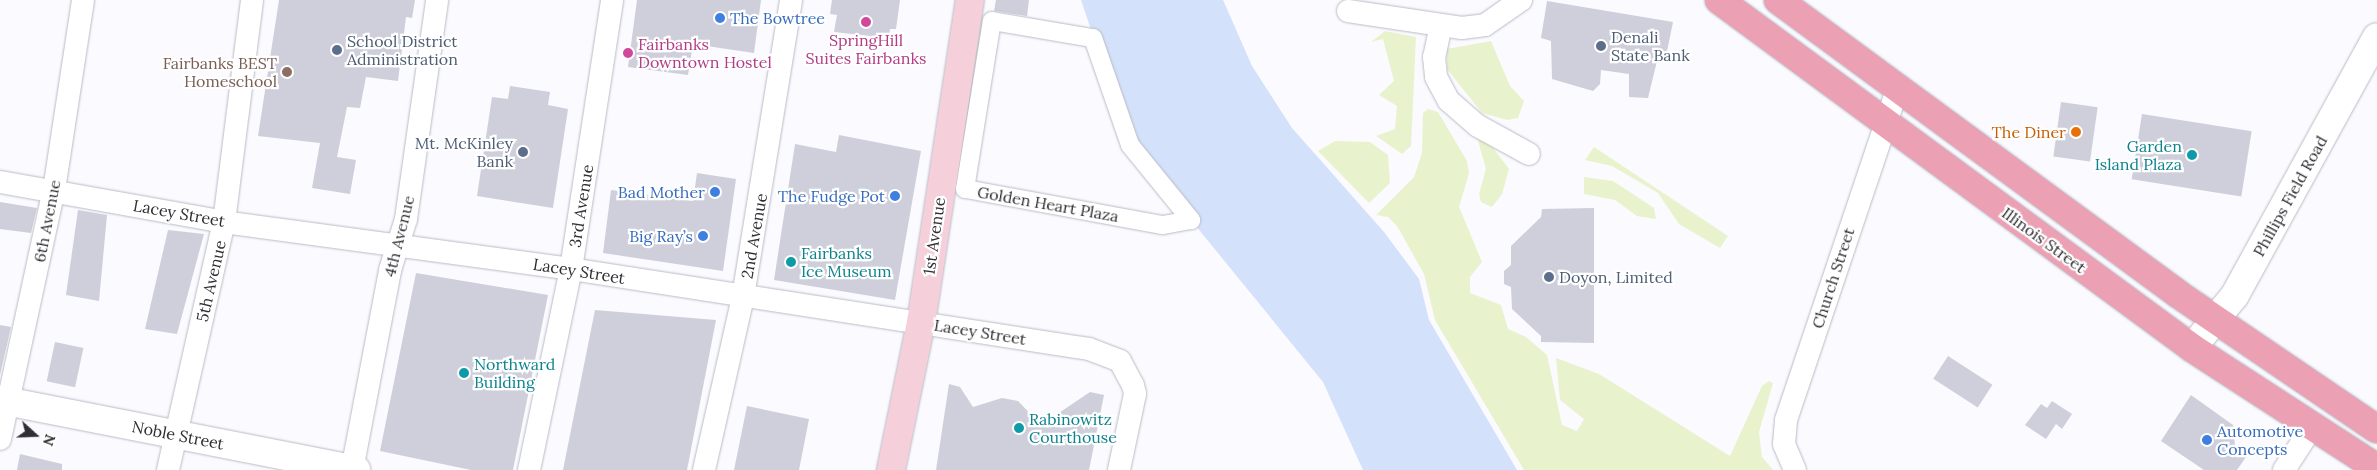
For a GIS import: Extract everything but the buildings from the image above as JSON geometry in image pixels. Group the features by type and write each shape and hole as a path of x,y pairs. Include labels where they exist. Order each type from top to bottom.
{"main road":[{"name":"1st Avenue","path":"891,470 921,323 970,0"},
{"name":"Illinois Street","path":"1719,0 1884,125 2192,348 2377,468"},
{"path":"1778,0 2215,320 2377,429"}],"street":[{"name":"6th Avenue","path":"0,439 5,401 54,190 82,0"},
{"name":"5th Avenue","path":"168,470 224,222 252,0"},
{"name":"4th Avenue","path":"353,470 398,246 406,219 437,0"},
{"name":"3rd Avenue","path":"530,470 571,269 612,0"},
{"name":"2nd Avenue","path":"704,470 743,297 791,0"},
{"path":"1348,11 1441,24 1485,25 1521,0"},
{"name":"Golden Heart Plaza","path":"992,21 1092,38 1130,145 1191,220 1162,225 965,189 992,21"},
{"path":"1441,24 1434,57 1436,77 1449,101 1478,126 1529,154"},
{"name":"Phillips Field Road","path":"2192,348 2240,286 2377,37"},
{"name":"Church Street","path":"1795,470 1784,444 1786,420 1898,87"},
{"name":"Lacey Street","path":"0,182 54,190 224,222 571,269 921,323 1106,354 1120,361 1135,394 1119,470"},
{"name":"Noble Street","path":"5,401 353,470"},
{"path":"2284,470 2312,427"}],"green space":[{"path":"1385,31 1416,37 1411,146 1402,154 1376,136 1395,129 1397,106 1379,95 1394,81 1383,39 1371,42"},
{"path":"1491,41 1510,86 1524,101 1518,118 1507,120 1482,113 1447,69 1447,49"},
{"path":"1428,109 1438,112 1467,161 1469,173 1459,207 1482,262 1470,277 1470,293 1501,305 1508,329 1526,337 1547,355 1562,425 1577,431 1584,419 1560,400 1556,358 1599,374 1730,456 1762,386 1769,381 1773,383 1759,432 1762,457 1773,470 1524,470 1435,320 1424,274 1397,226 1388,217 1376,215 1414,177 1422,153 1423,113"},
{"path":"1484,136 1509,169 1502,194 1492,207 1481,202 1479,194 1486,169 1477,137"},
{"path":"1335,141 1370,142 1388,155 1390,183 1369,203 1318,151"},
{"path":"1594,147 1728,236 1720,248 1679,224 1658,193 1612,166 1585,160"},
{"path":"1584,177 1613,181 1654,208 1656,219 1637,216 1615,200 1584,194"}],"water":[{"path":"1081,0 1223,0 1252,66 1292,128 1384,232 1419,279 1429,320 1517,470 1363,470 1323,382 1130,145"}],"place":[{"name":"The Bowtree","path":"720,18"},
{"name":"SpringHill Suites Fairbanks","path":"866,22"},
{"name":"Denali State Bank","path":"1601,46"},
{"name":"School District Administration","path":"337,50"},
{"name":"Fairbanks Downtown Hostel","path":"628,53"},
{"name":"Fairbanks BEST Homeschool","path":"287,72"},
{"name":"The Diner","path":"2076,132"},
{"name":"Mt. McKinley Bank","path":"523,152"},
{"name":"Garden Island Plaza","path":"2192,155"},
{"name":"Bad Mother","path":"715,192"},
{"name":"The Fudge Pot","path":"895,196"},
{"name":"Big Ray’s","path":"703,236"},
{"name":"Fairbanks Ice Museum","path":"791,262"},
{"name":"Doyon, Limited","path":"1549,277"},
{"name":"Northward Building","path":"464,373"},
{"name":"Rabinowitz Courthouse","path":"1019,428"},
{"name":"Automotive Concepts","path":"2207,440"}]}
